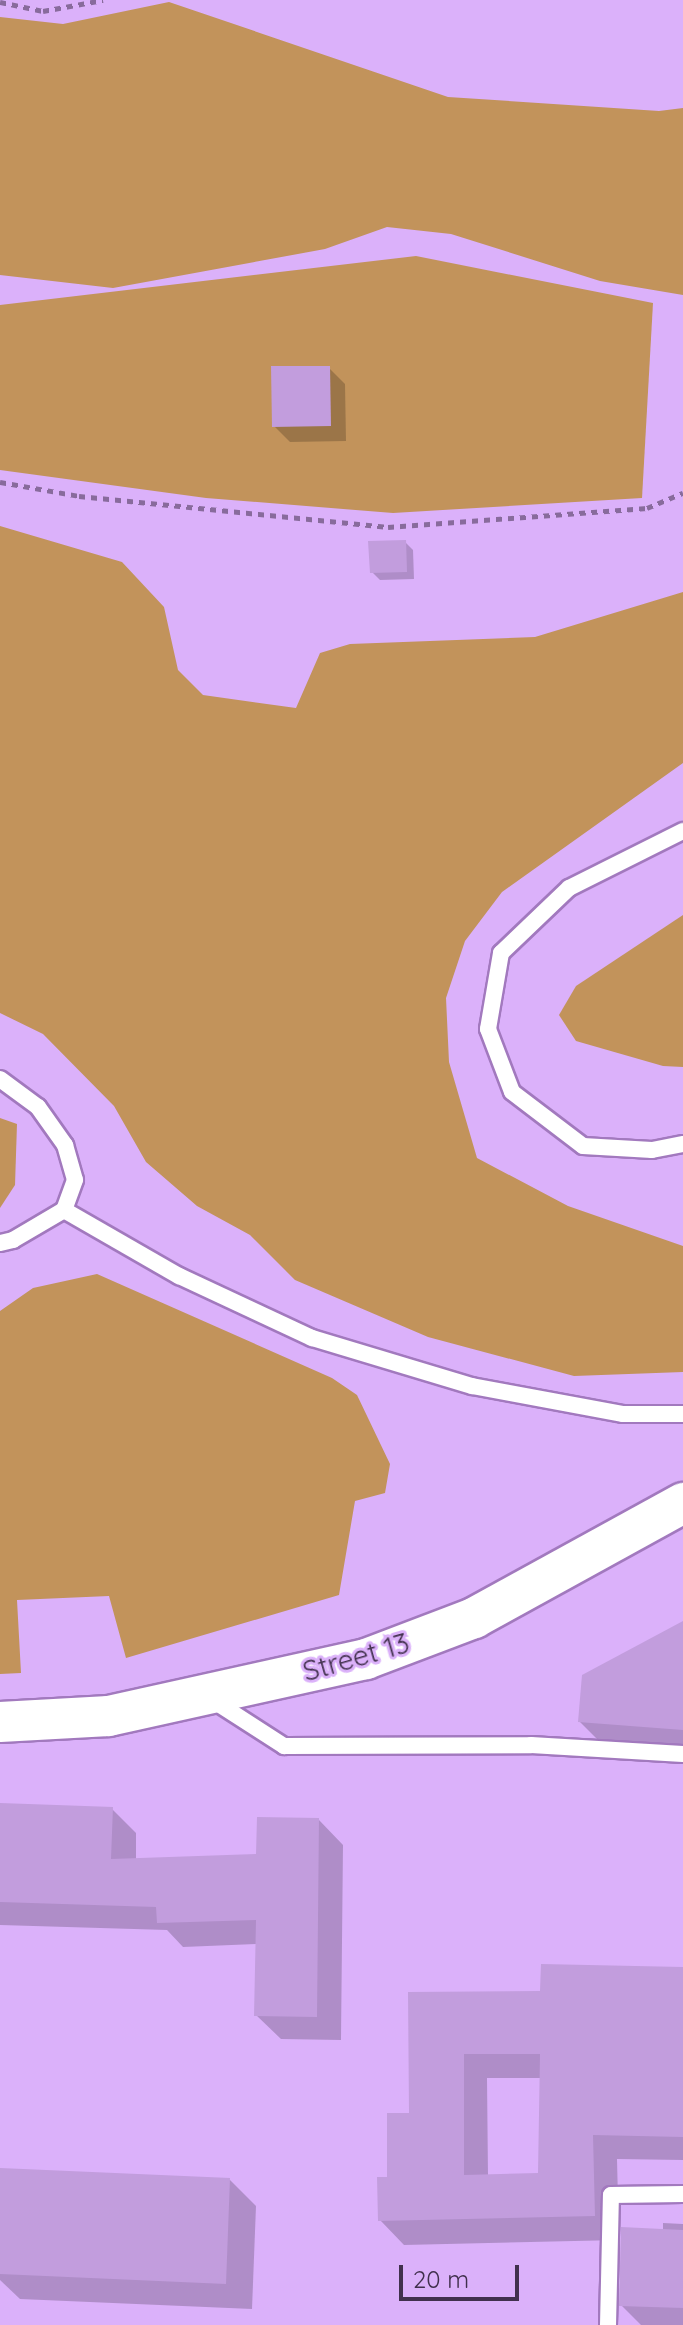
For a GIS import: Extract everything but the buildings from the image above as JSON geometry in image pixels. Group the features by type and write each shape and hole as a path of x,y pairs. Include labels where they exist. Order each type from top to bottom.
{"street":[{"name":"Street 13","path":"0,1722 109,1716 366,1659 474,1618 683,1503"}],"lane":[{"path":"683,831 569,888 501,953 488,1029 512,1092 583,1146 652,1150 683,1144"},
{"path":"0,1079 38,1107 65,1145 75,1180 64,1210 13,1240 0,1243"},
{"path":"64,1210 179,1276 312,1338 472,1386 623,1414 683,1414"},
{"path":"206,1695 284,1746 531,1745 683,1754"},
{"path":"608,2325 611,2195 683,2194"}],"path":[{"path":"0,2 43,11 103,0"},
{"path":"0,482 79,496 388,527 647,508 683,493"}],"shaded area":[{"path":"169,2 448,97 659,111 683,108 683,295 600,281 451,234 387,227 325,249 113,288 0,275 0,17 63,24"},
{"path":"416,256 653,303 642,498 393,513 206,498 0,470 0,305"},
{"path":"0,526 122,562 164,607 178,670 203,695 296,708 320,653 350,644 535,637 683,592 683,763 502,892 465,941 446,998 449,1062 477,1158 568,1206 683,1246 683,1372 574,1376 428,1337 295,1280 250,1235 197,1206 146,1162 114,1106 43,1034 0,1013"},
{"path":"683,915 683,1067 663,1066 576,1041 559,1015 576,986"},
{"path":"0,1118 17,1124 15,1185 0,1208"},
{"path":"97,1274 332,1378 357,1395 390,1464 385,1493 355,1501 339,1595 126,1658 109,1596 17,1600 21,1673 0,1674 0,1311 33,1288"}]}
